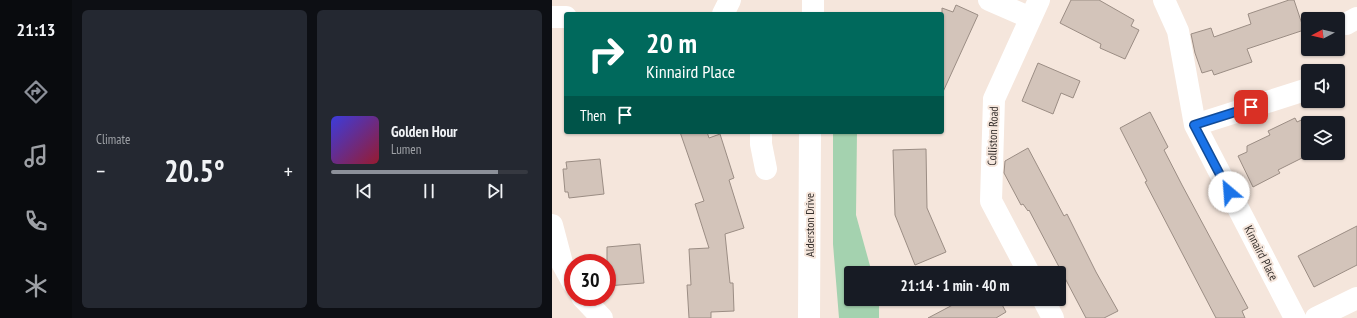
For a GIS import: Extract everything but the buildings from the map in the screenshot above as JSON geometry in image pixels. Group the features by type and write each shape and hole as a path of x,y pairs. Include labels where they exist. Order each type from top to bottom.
{"street":[{"path":"724,12 730,0"},
{"path":"813,0 813,12"},
{"path":"989,0 1035,9"},
{"name":"Kinnaird Place","path":"1164,0 1178,31 1194,125 1295,318"},
{"name":"Colliston Road","path":"1025,266 991,201 994,99 1035,9"},
{"path":"552,17 564,17"},
{"path":"1194,125 1301,91"},
{"path":"761,134 761,144 766,169"},
{"name":"Alderston Drive","path":"809,318 810,134"},
{"path":"552,225 564,266"},
{"path":"1316,318 1355,303"},
{"path":"591,306 602,318"},
{"path":"1047,306 1053,318"}],"green space":[{"path":"833,134 857,134 856,215 870,266 844,266 844,306 879,306 879,318 839,318 833,244"}],"route":[{"path":"1229,192 1194,125 1251,107"}]}
